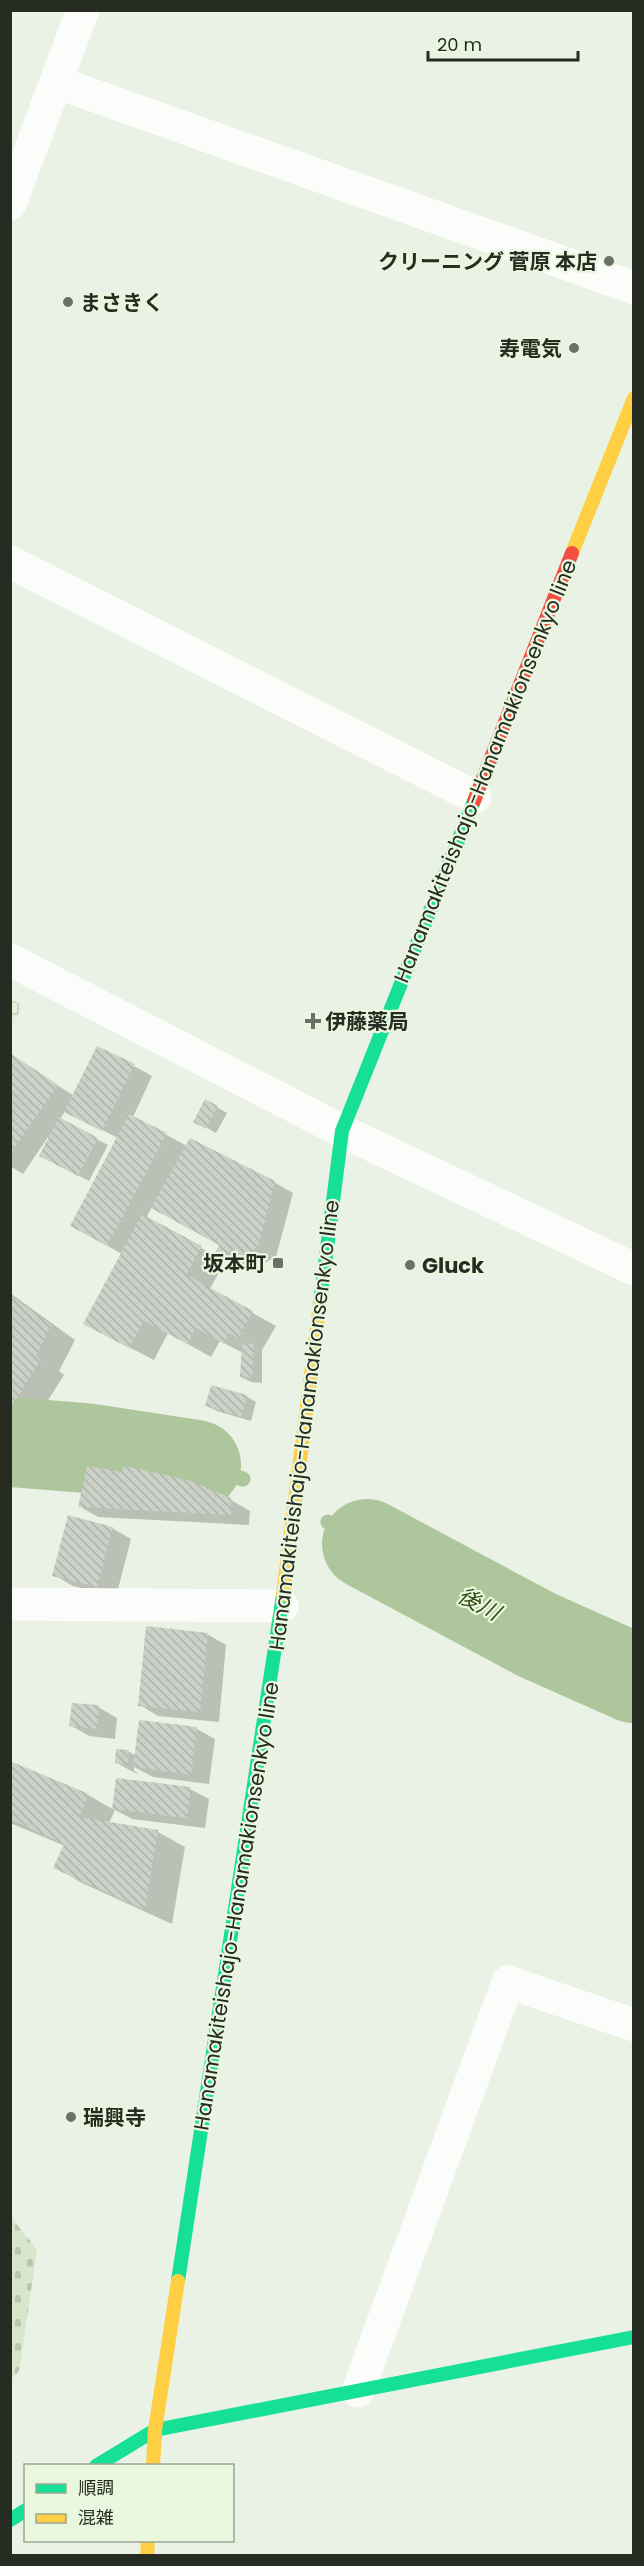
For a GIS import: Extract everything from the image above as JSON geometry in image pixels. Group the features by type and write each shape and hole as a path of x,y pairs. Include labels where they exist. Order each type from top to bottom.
{"main road":[{"name":"Hanamakiteishajo-Hanamakionsenkyo line","path":"153,2464 155,2430 282,1606 342,1131 633,398"},
{"path":"99,2464 155,2430 633,2337"},
{"path":"10,2520 24,2511"}],"street":[{"path":"10,204 56,82 79,12"},
{"path":"56,82 633,288"},
{"path":"10,562 475,797"},
{"path":"10,960 342,1131 633,1269"},
{"path":"10,1604 282,1606"},
{"path":"358,2391 508,1982 633,2025"}],"shaded area":[{"path":"11,999 23,1006 11,1027"}],"green space":[{"path":"10,2216 37,2250 19,2371 11,2379"}],"building":[{"path":"97,1046 135,1064 102,1131 64,1112"},
{"path":"10,1053 58,1085 10,1154"},
{"path":"205,1099 218,1106 206,1129 193,1122"},
{"path":"129,1114 167,1133 107,1246 70,1226"},
{"path":"59,1117 98,1138 78,1176 39,1156"},
{"path":"190,1138 275,1181 258,1247 239,1256 230,1251 224,1261 214,1256 219,1245 151,1208"},
{"path":"142,1214 202,1246 186,1275 253,1311 238,1338 229,1333 224,1344 196,1328 187,1344 144,1321 129,1348 83,1324"},
{"path":"10,1295 51,1325 36,1356 41,1360 10,1408"},
{"path":"242,1343 254,1344 252,1378 240,1377"},
{"path":"211,1385 247,1395 241,1417 205,1406"},
{"path":"87,1466 122,1472 124,1466 188,1480 231,1498 231,1515 78,1507"},
{"path":"68,1515 113,1527 97,1587 52,1576"},
{"path":"146,1626 208,1633 200,1712 138,1706"},
{"path":"72,1703 99,1705 97,1729 69,1726"},
{"path":"139,1720 197,1727 191,1775 133,1767"},
{"path":"116,1749 129,1750 127,1765 115,1763"},
{"path":"10,1761 89,1794 79,1817 158,1830 145,1910 53,1868 64,1844 10,1819"},
{"path":"116,1778 191,1787 187,1818 112,1809"}],"waterway":[{"name":"後川","path":"10,1442 85,1448 196,1465"},
{"name":"後川","path":"196,1465 243,1479"},
{"name":"後川","path":"328,1522 367,1544"},
{"name":"後川","path":"367,1544 537,1635 634,1678"}],"traffic: fast":[{"path":"320,1303 342,1131 474,801"},
{"path":"178,2281 283,1595"},
{"path":"99,2464 155,2430 634,2337"},
{"path":"10,2520 24,2511"}],"traffic: slow":[{"path":"572,553 634,398"},
{"path":"283,1595 320,1303"},
{"path":"153,2464 155,2430 178,2281"},
{"path":"147,2556 148,2542"}],"traffic: jam":[{"path":"474,801 572,553"}],"place":[{"name":"クリーニング 菅原 本店","path":"609,261"},
{"name":"まさきく","path":"68,302"},
{"name":"寿電気","path":"574,348"},
{"name":"伊藤薬局","path":"313,1021"},
{"name":"坂本町","path":"278,1263"},
{"name":"Gluck","path":"410,1265"},
{"name":"瑞興寺","path":"71,2117"}]}
